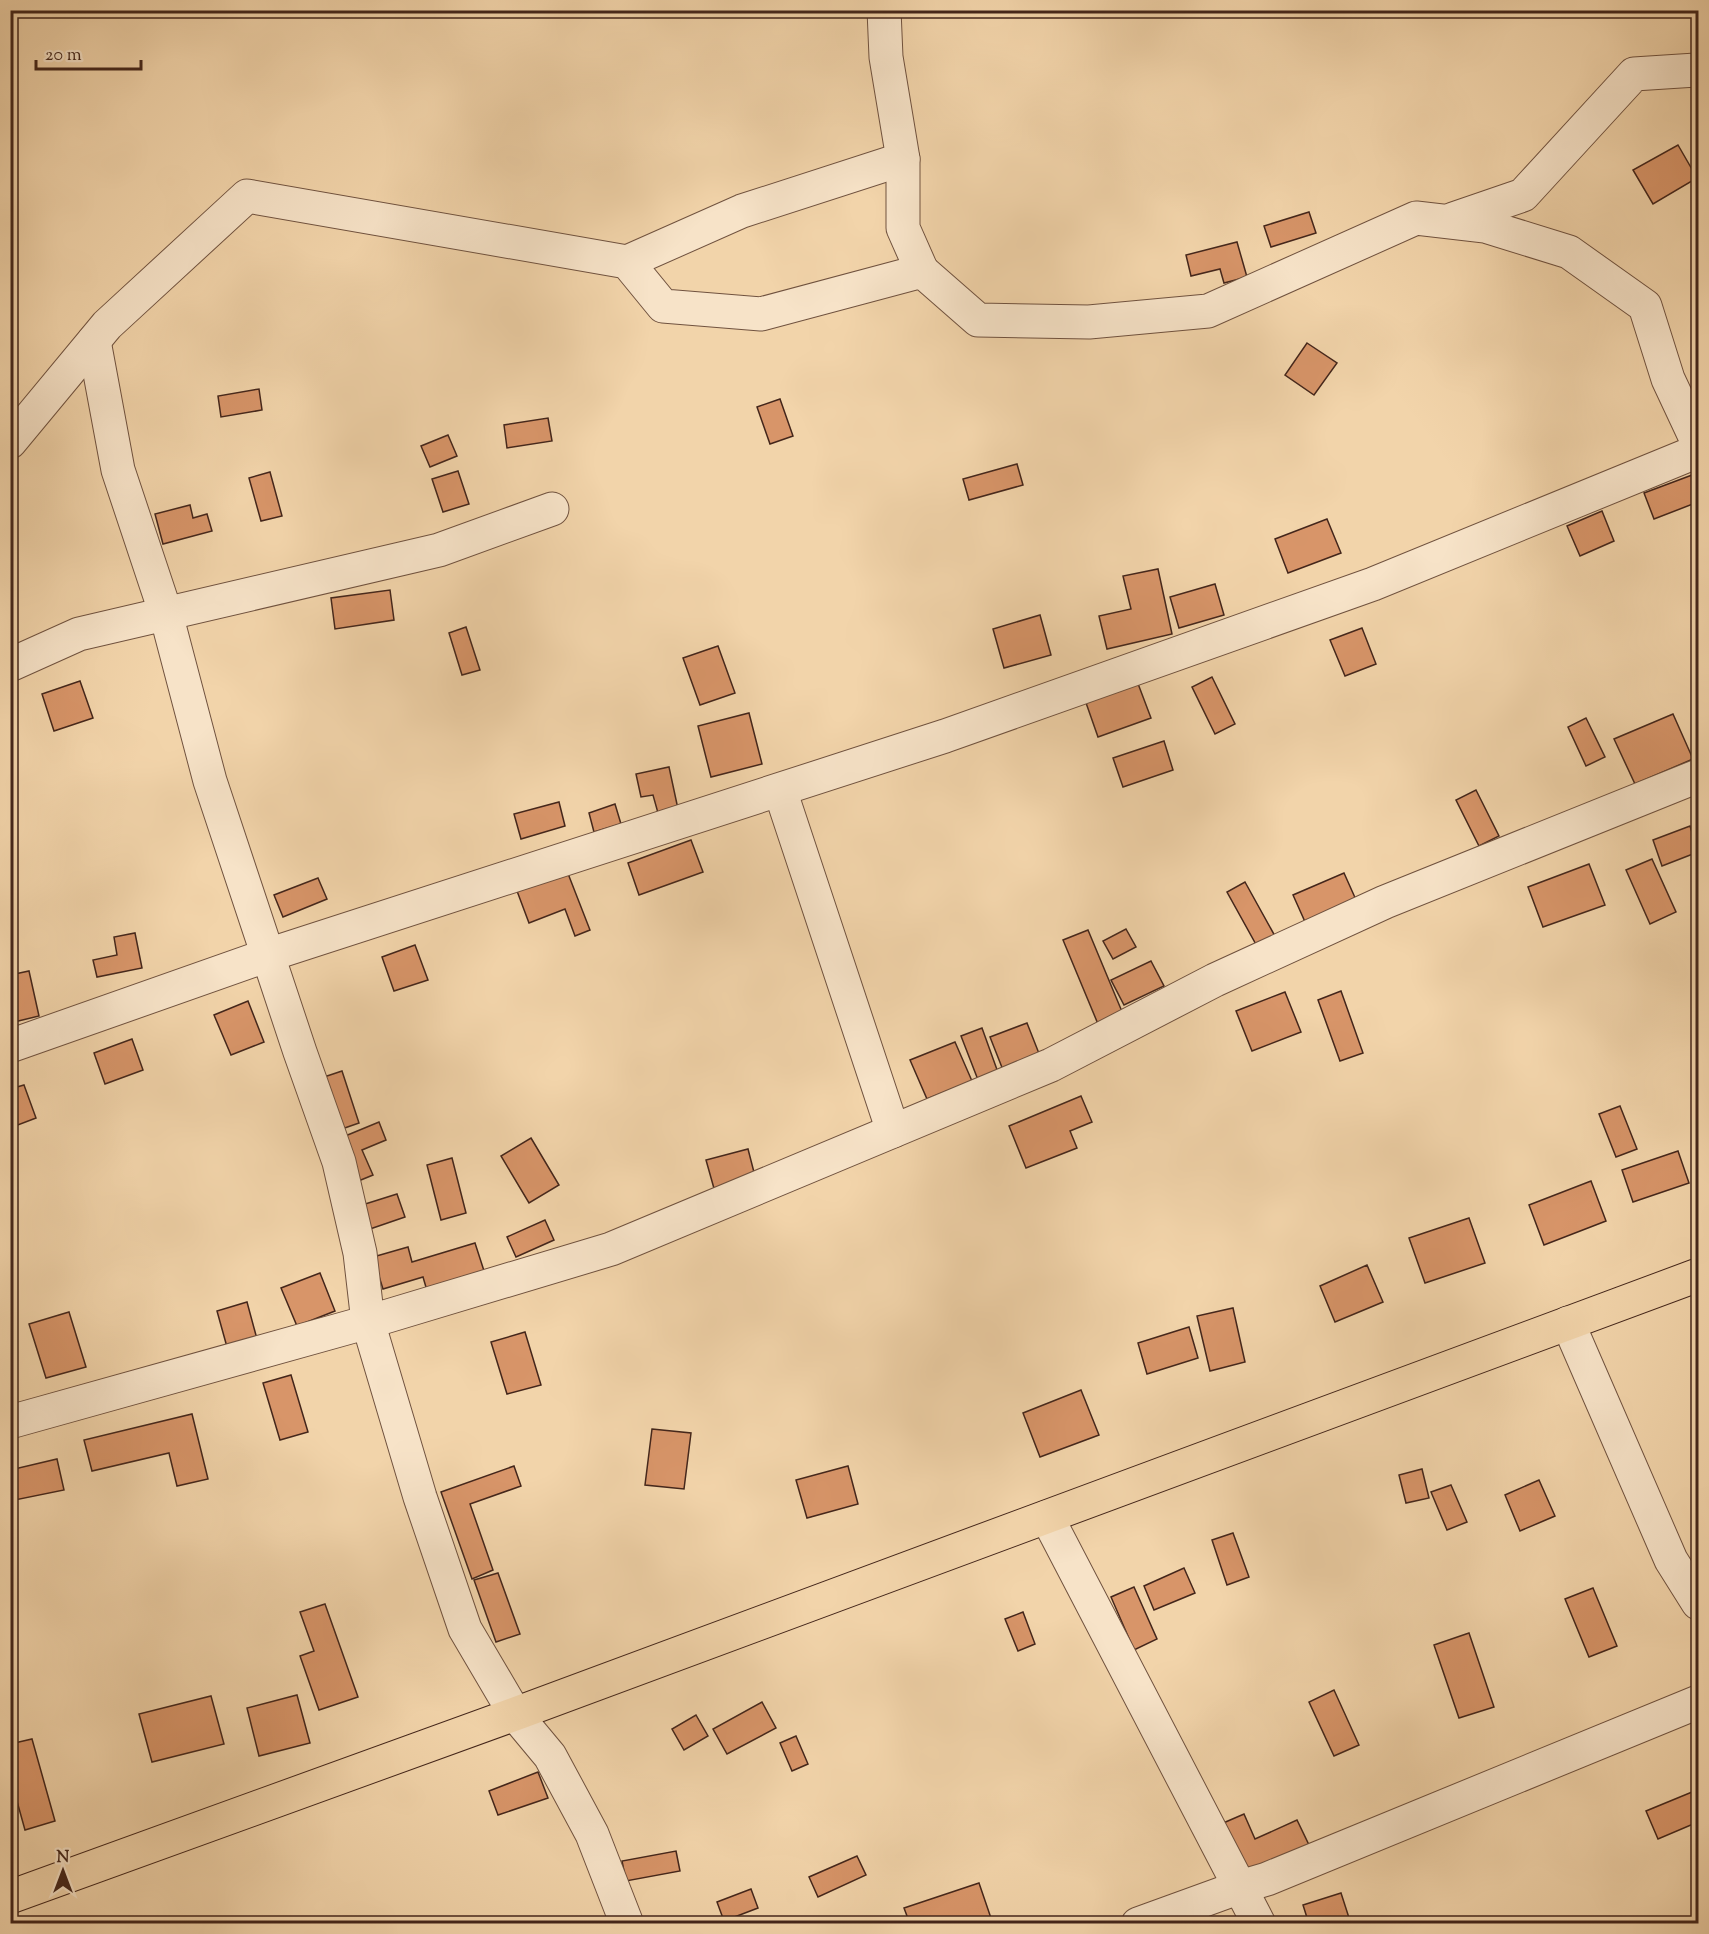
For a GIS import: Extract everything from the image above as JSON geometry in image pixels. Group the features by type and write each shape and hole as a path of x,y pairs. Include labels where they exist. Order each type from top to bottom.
{"highway":[{"path":"10,1897 515,1714 1698,1275"}],"street":[{"path":"884,10 886,57 903,159 903,228 922,271 978,320 1089,322 1208,311 1416,218 1485,226 1569,252 1646,306 1668,379 1698,443"},
{"path":"1445,221 1523,195 1634,74 1696,70"},
{"path":"10,442 107,325 247,196 627,262 742,211 903,159"},
{"path":"627,262 663,306 760,314 922,271"},
{"path":"94,341 118,470 166,614 210,781 339,1162 360,1253 368,1322 420,1497 465,1629 515,1714 550,1756 592,1834 627,1923"},
{"path":"10,1046 268,955 945,736 1374,584 1698,451"},
{"path":"10,665 78,634 439,550 552,509"},
{"path":"10,1422 368,1322 611,1250 1051,1065 1215,980 1385,902 1698,776"},
{"path":"780,790 893,1131"},
{"path":"1568,1323 1671,1560 1698,1603"},
{"path":"1047,1517 1259,1923"},
{"path":"1138,1923 1267,1879 1698,1702"}],"building":[{"path":"1678,145 1697,178 1653,204 1633,170"},
{"path":"1309,212 1316,233 1271,247 1264,226"},
{"path":"1237,242 1247,277 1224,283 1220,269 1191,276 1186,255"},
{"path":"1307,343 1337,363 1314,395 1285,375"},
{"path":"259,389 262,410 221,417 218,396"},
{"path":"780,399 793,436 770,444 757,407"},
{"path":"548,418 552,441 507,448 504,425"},
{"path":"448,435 457,456 430,467 421,446"},
{"path":"1017,464 1023,485 969,500 963,479"},
{"path":"458,471 469,504 443,512 432,479"},
{"path":"270,472 282,516 261,521 249,478"},
{"path":"1692,475 1698,492 1698,502 1654,519 1644,493"},
{"path":"190,505 193,518 207,514 212,531 163,544 155,514"},
{"path":"1602,511 1614,541 1580,556 1567,526"},
{"path":"1327,519 1341,553 1288,573 1275,539"},
{"path":"1158,569 1172,634 1107,649 1099,616 1131,609 1123,576"},
{"path":"1215,584 1224,615 1179,628 1170,597"},
{"path":"390,590 394,620 335,629 331,598"},
{"path":"1040,615 1051,655 1004,668 993,629"},
{"path":"466,627 480,670 462,675 449,633"},
{"path":"1362,628 1376,664 1345,676 1330,640"},
{"path":"718,646 735,693 700,705 683,658"},
{"path":"1212,677 1235,724 1215,734 1192,687"},
{"path":"80,681 93,718 54,731 42,694"},
{"path":"1137,681 1151,718 1098,737 1085,700"},
{"path":"749,713 762,764 711,777 698,726"},
{"path":"1673,714 1693,759 1635,784 1614,739"},
{"path":"1586,718 1605,757 1586,766 1568,727"},
{"path":"1164,741 1173,770 1123,787 1113,758"},
{"path":"669,767 678,809 658,813 653,795 641,797 636,774"},
{"path":"1476,790 1499,836 1479,846 1456,800"},
{"path":"559,802 565,826 521,839 514,814"},
{"path":"615,804 621,824 594,832 589,813"},
{"path":"1690,826 1698,852 1662,866 1653,840"},
{"path":"691,840 703,872 639,895 628,863"},
{"path":"1652,859 1676,912 1650,924 1626,870"},
{"path":"1589,864 1605,905 1543,927 1528,887"},
{"path":"567,871 590,930 575,936 565,909 529,923 517,891"},
{"path":"1344,873 1357,902 1306,924 1293,895"},
{"path":"318,878 327,899 283,917 274,895"},
{"path":"1245,882 1276,938 1258,948 1227,892"},
{"path":"1126,929 1136,947 1113,959 1103,941"},
{"path":"1088,930 1123,1014 1098,1024 1063,940"},
{"path":"135,933 142,968 97,977 93,960 117,955 114,937"},
{"path":"415,945 428,980 394,991 382,957"},
{"path":"1151,961 1164,986 1124,1005 1111,980"},
{"path":"29,971 39,1016 10,1023 10,975"},
{"path":"1341,991 1363,1053 1340,1061 1318,1000"},
{"path":"1285,992 1301,1032 1252,1051 1236,1011"},
{"path":"248,1001 264,1042 231,1055 214,1015"},
{"path":"1027,1023 1040,1056 1003,1070 990,1037"},
{"path":"982,1028 1000,1078 980,1085 961,1036"},
{"path":"132,1039 143,1070 105,1084 94,1053"},
{"path":"955,1042 972,1081 927,1099 910,1060"},
{"path":"342,1071 359,1123 336,1131 318,1079"},
{"path":"24,1085 36,1118 10,1128 10,1089"},
{"path":"1081,1096 1092,1122 1070,1131 1077,1148 1026,1168 1009,1126"},
{"path":"1620,1106 1637,1149 1616,1157 1599,1114"},
{"path":"379,1122 386,1140 362,1150 373,1175 356,1182 338,1139"},
{"path":"531,1138 559,1185 529,1203 501,1156"},
{"path":"748,1149 756,1180 715,1192 706,1160"},
{"path":"1678,1151 1689,1183 1633,1202 1622,1170"},
{"path":"452,1158 466,1213 441,1220 427,1165"},
{"path":"1591,1181 1606,1221 1544,1245 1529,1205"},
{"path":"397,1194 405,1217 370,1229 362,1205"},
{"path":"1469,1218 1485,1263 1425,1283 1409,1238"},
{"path":"545,1220 554,1240 516,1257 507,1237"},
{"path":"475,1243 486,1277 428,1294 423,1277 383,1289 373,1257 408,1247 412,1262"},
{"path":"1367,1265 1383,1302 1335,1322 1320,1286"},
{"path":"320,1273 335,1311 297,1326 281,1288"},
{"path":"247,1302 257,1339 227,1347 217,1311"},
{"path":"1233,1308 1245,1362 1210,1371 1197,1316"},
{"path":"69,1312 86,1367 46,1378 29,1324"},
{"path":"1189,1327 1198,1358 1147,1374 1138,1343"},
{"path":"525,1332 541,1385 507,1394 491,1342"},
{"path":"291,1375 308,1432 280,1440 263,1383"},
{"path":"1081,1390 1099,1435 1040,1457 1023,1413"},
{"path":"192,1414 208,1479 177,1486 169,1453 92,1471 84,1440"},
{"path":"652,1429 691,1433 684,1489 645,1485"},
{"path":"57,1459 64,1490 15,1500 10,1482 10,1470"},
{"path":"514,1466 521,1486 470,1504 493,1570 472,1579 441,1492"},
{"path":"848,1466 858,1504 807,1518 796,1480"},
{"path":"1422,1469 1429,1498 1406,1503 1399,1475"},
{"path":"1539,1480 1555,1516 1520,1531 1505,1495"},
{"path":"1451,1485 1467,1522 1447,1530 1431,1492"},
{"path":"1233,1533 1249,1577 1227,1585 1212,1540"},
{"path":"1184,1568 1195,1593 1154,1610 1144,1586"},
{"path":"498,1573 520,1634 496,1642 474,1580"},
{"path":"1134,1587 1157,1639 1134,1650 1111,1597"},
{"path":"1593,1588 1617,1646 1589,1657 1565,1599"},
{"path":"325,1604 358,1697 319,1710 300,1656 314,1651 300,1612"},
{"path":"1023,1612 1035,1644 1018,1651 1005,1619"},
{"path":"1469,1633 1494,1707 1459,1718 1434,1645"},
{"path":"1334,1690 1359,1745 1334,1756 1309,1702"},
{"path":"297,1695 310,1743 259,1756 247,1708"},
{"path":"211,1696 224,1744 152,1762 139,1714"},
{"path":"762,1702 776,1728 727,1754 713,1729"},
{"path":"696,1715 708,1736 684,1750 672,1729"},
{"path":"796,1736 808,1764 792,1771 780,1743"},
{"path":"32,1739 55,1821 25,1830 10,1776 10,1744"},
{"path":"538,1772 548,1798 498,1815 489,1791"},
{"path":"1692,1792 1698,1808 1698,1822 1658,1839 1646,1811"},
{"path":"1244,1814 1255,1839 1297,1820 1309,1845 1244,1874 1221,1824"},
{"path":"676,1851 680,1871 626,1881 622,1861"},
{"path":"857,1856 866,1875 818,1897 809,1877"},
{"path":"979,1883 993,1924 910,1924 904,1908"},
{"path":"751,1889 758,1908 724,1921 717,1902"},
{"path":"1341,1893 1351,1924 1309,1924 1303,1905"}]}
